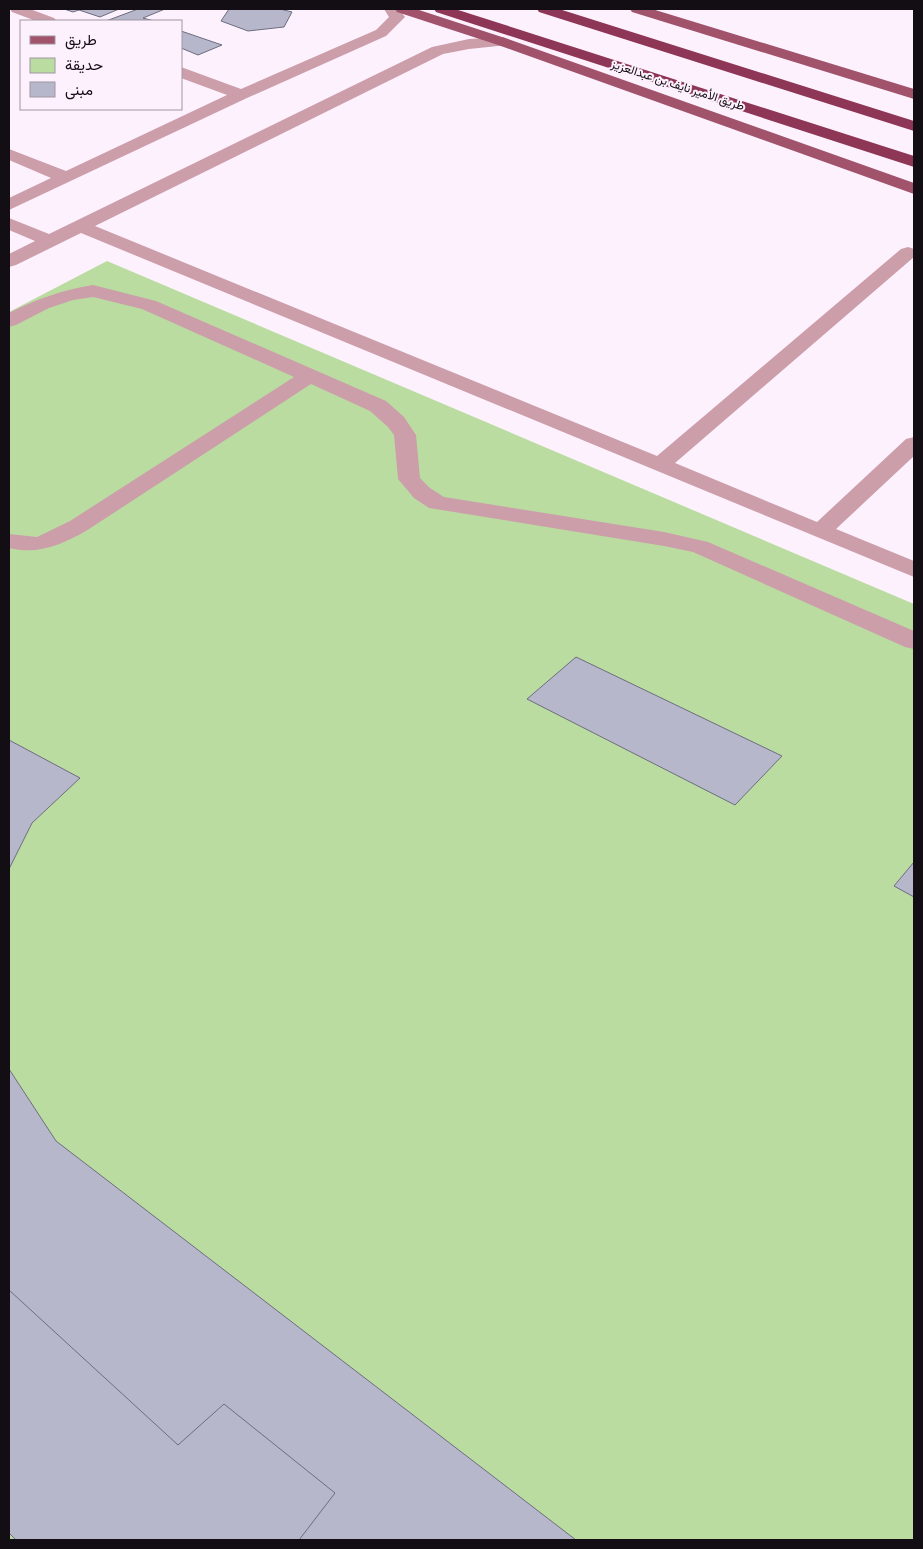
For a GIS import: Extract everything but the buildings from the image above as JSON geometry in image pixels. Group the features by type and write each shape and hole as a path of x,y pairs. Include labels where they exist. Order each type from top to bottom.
{"highway":[{"name":"طريق الأمير نايف بن عبدالعزيز","path":"441,9 914,162"},
{"path":"544,9 914,126"}],"main road":[{"path":"402,9 503,42 914,189"},
{"path":"637,9 914,94"}],"street":[{"path":"17,9 46,20"},
{"path":"9,205 242,95 381,33 397,17 391,9"},
{"path":"9,261 438,50 469,44 503,42"},
{"path":"182,72 242,95"},
{"path":"9,154 66,178"},
{"path":"9,222 50,241"},
{"path":"80,226 914,570"},
{"path":"660,465 908,253"},
{"path":"9,321 42,304 93,291 149,305 378,406 396,422 405,435 410,479 422,492 437,503 664,539 700,547 914,641"},
{"path":"9,541 24,546 47,543 310,376"},
{"path":"821,532 914,444"}],"green space":[{"path":"107,261 914,604 914,1540 9,1540 9,312"}]}
